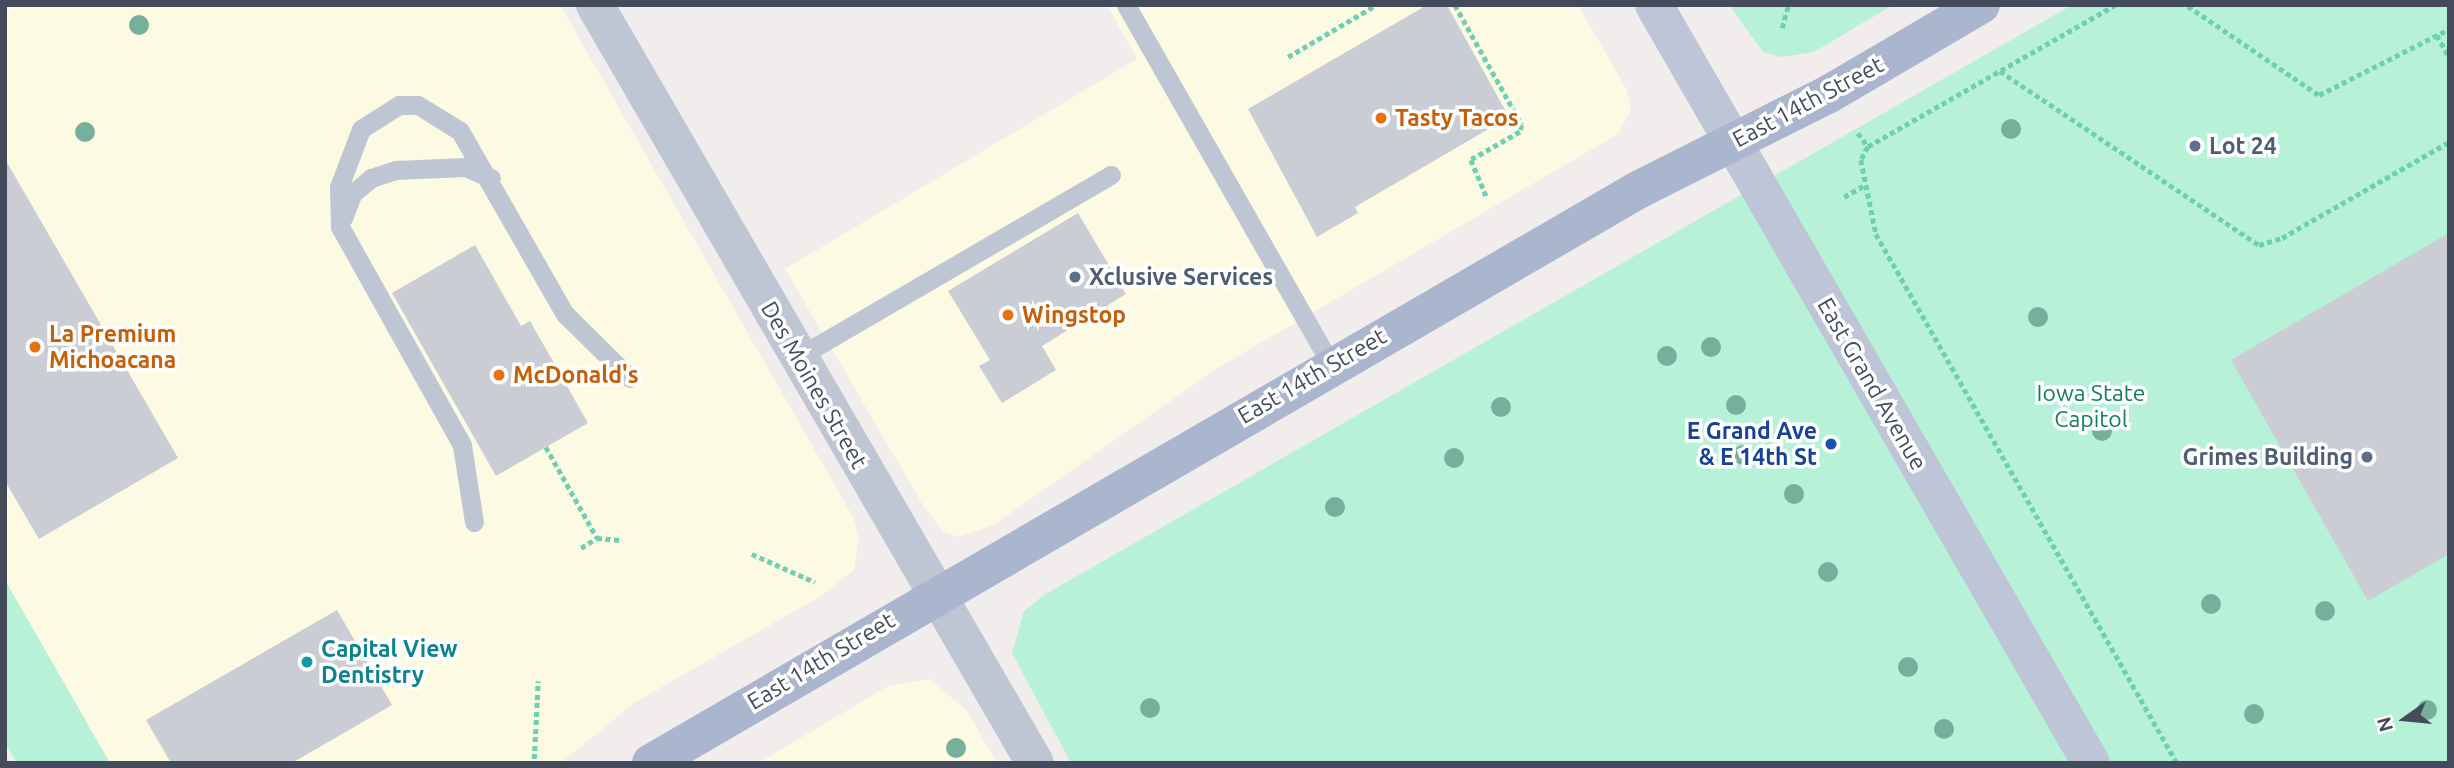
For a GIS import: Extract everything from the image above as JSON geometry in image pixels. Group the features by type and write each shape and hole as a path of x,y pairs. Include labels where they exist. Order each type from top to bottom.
{"main road":[{"name":"East Grand Avenue","path":"1654,5 2091,763"},
{"name":"East 14th Street","path":"651,763 936,594 1636,191 1829,94 1981,5"}],"street":[{"name":"Des Moines Street","path":"596,5 1035,763"}],"lane":[{"path":"1126,5 1331,365"},
{"path":"474,522 462,445 340,227 339,187 347,155 361,129 399,105 418,105 460,131 491,178 565,314 630,378"},
{"path":"340,227 352,194 371,177 432,166 465,167 491,178"},
{"path":"798,357 1111,175"}],"path":[{"path":"1289,57 1376,5"},
{"path":"1455,5 1522,125 1520,132 1471,160 1486,196"},
{"path":"1782,28 1788,5"},
{"path":"2116,5 1868,147 1861,160 1863,186 1876,234 2178,763"},
{"path":"2188,6 2319,95 2449,29"},
{"path":"2437,35 2449,57"},
{"path":"2000,71 2259,245 2282,238 2449,142"},
{"path":"1858,132 1868,147"},
{"path":"1844,197 1863,186"},
{"path":"546,447 597,538"},
{"path":"581,548 597,538 620,540"},
{"path":"752,554 816,582"},
{"path":"534,759 538,681"}],"shaded area":[{"path":"5,5 560,5 853,517 859,538 854,570 819,597 634,703 561,763 110,763 5,580"},
{"path":"1107,5 1578,5 1627,90 1631,109 1618,134 1216,369 992,526 959,537 944,532 924,507 785,269 1137,59"},
{"path":"930,679 967,711 997,763 758,763 888,686"}],"green space":[{"path":"1729,5 1893,5 1814,52 1781,57 1763,52"},
{"name":"Iowa State Capitol","path":"2072,5 2449,5 2449,763 1071,763 1012,653 1024,611 1044,595"},
{"path":"5,580 110,763 17,763 5,743"}],"building":[{"name":"Tasty Tacos","path":"1427,5 1447,5 1509,117 1355,207 1358,213 1317,237 1248,109"},
{"path":"5,159 178,458 39,539 5,481"},
{"path":"1078,213 1126,294 1042,346 1056,370 1002,403 979,366 990,360 948,291"},
{"name":"Grimes Building","path":"2449,233 2449,554 2368,601 2231,360"},
{"name":"McDonald's","path":"475,245 521,326 530,321 588,423 496,476 392,293"},
{"name":"Capital View Dentistry","path":"337,610 392,705 292,763 171,763 146,720"}],"place":[{"name":"Tasty Tacos","path":"1381,118"},
{"name":"Lot 24","path":"2195,146"},
{"name":"Xclusive Services","path":"1075,277"},
{"name":"Wingstop","path":"1008,315"},
{"name":"La Premium Michoacana","path":"35,347"},
{"name":"McDonald's","path":"499,375"},
{"name":"E Grand Ave & E 14th St","path":"1831,444"},
{"name":"Grimes Building","path":"2367,457"},
{"name":"Capital View Dentistry","path":"307,662"}]}
